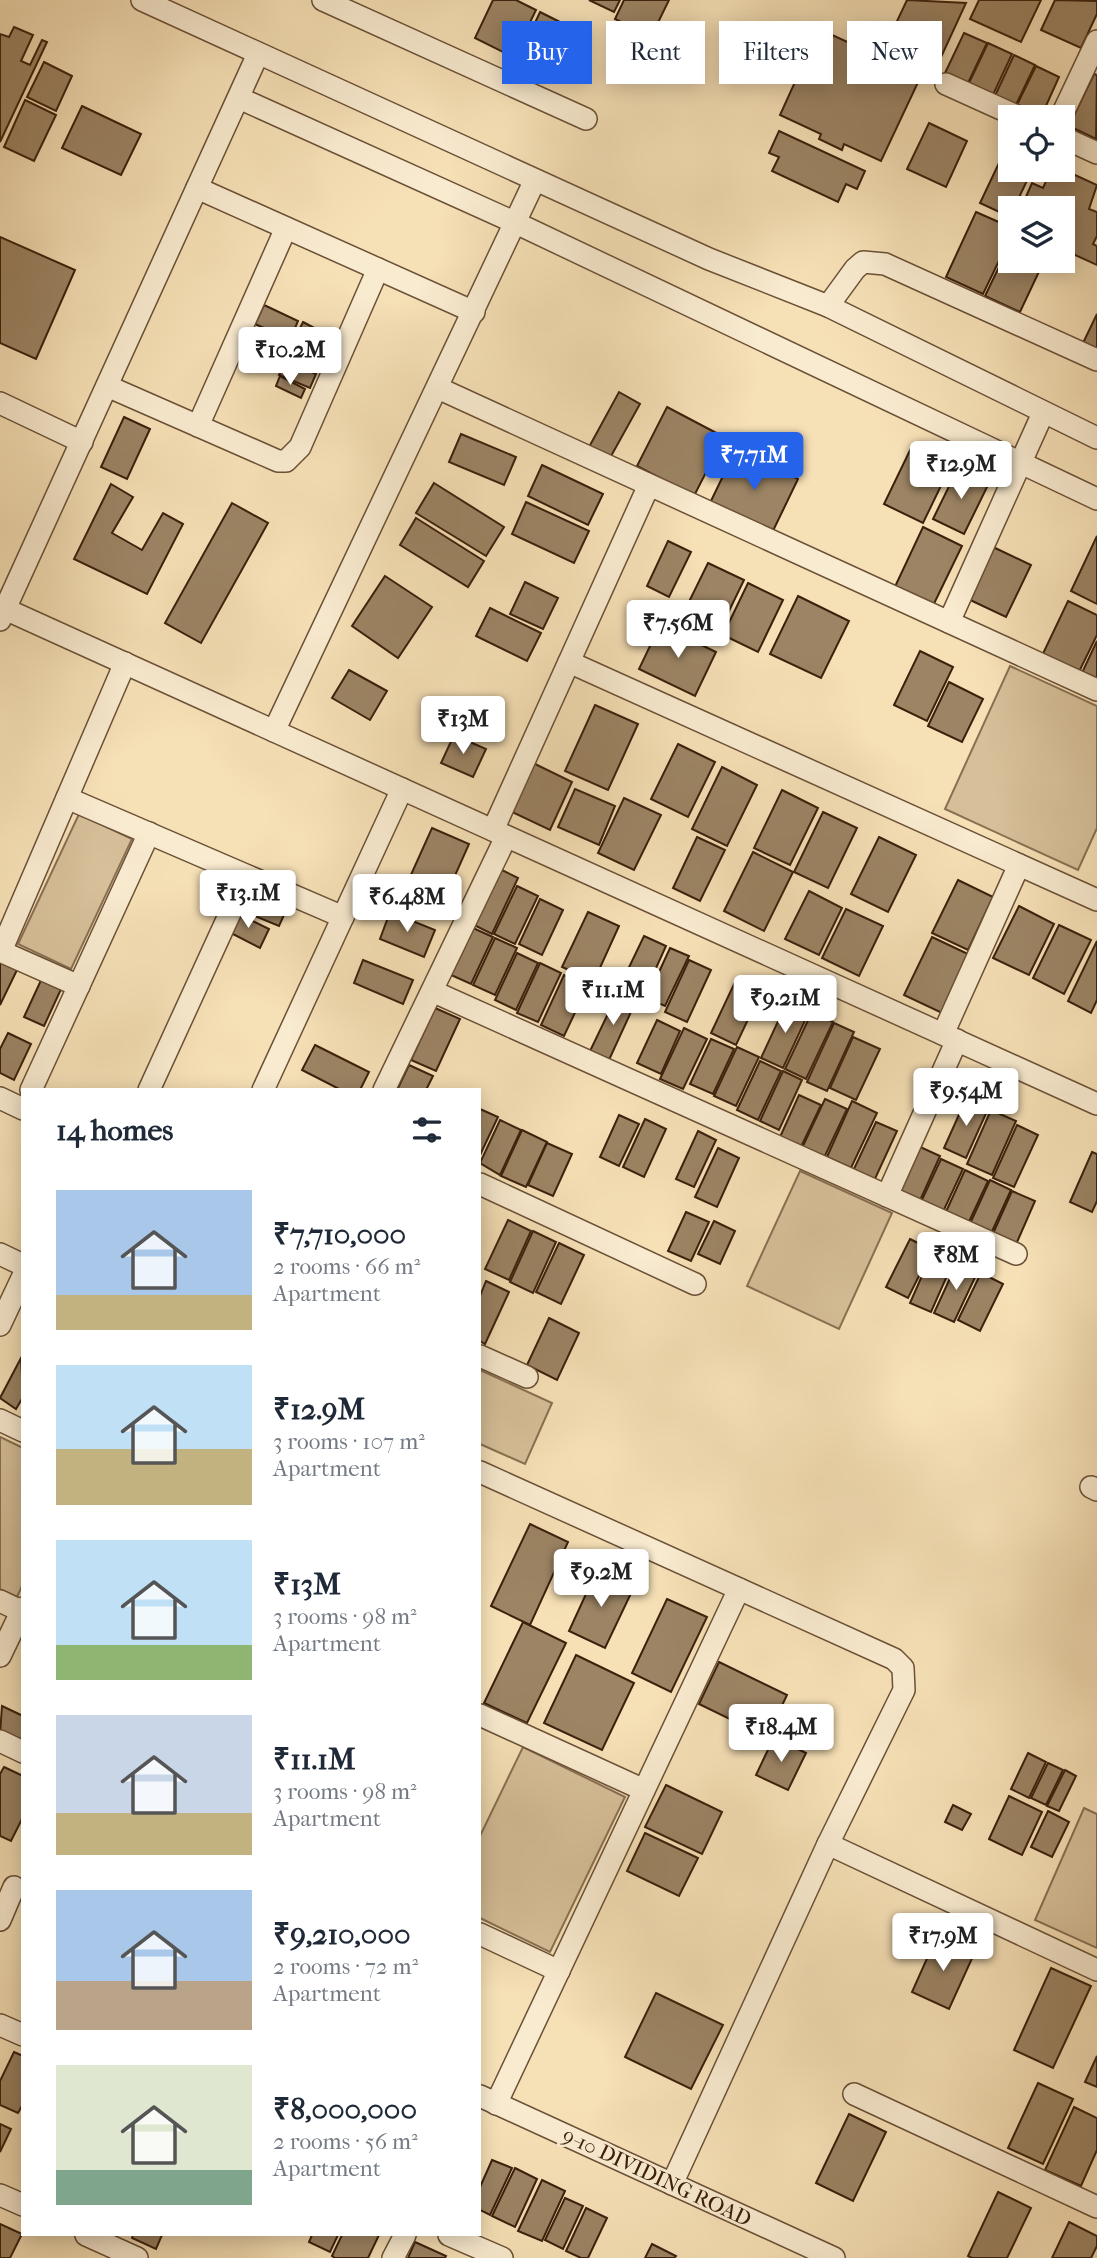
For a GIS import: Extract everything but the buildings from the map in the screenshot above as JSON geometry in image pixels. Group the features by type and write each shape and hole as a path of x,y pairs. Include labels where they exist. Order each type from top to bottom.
{"street":[{"path":"142,0 709,259 828,306 1097,438"},
{"path":"323,0 586,119"},
{"path":"1067,105 1097,41"},
{"path":"258,54 2,615 125,663 1097,1104"},
{"path":"946,84 998,108"},
{"path":"239,98 516,223 1097,499"},
{"path":"1075,143 1097,153"},
{"path":"274,731 535,180"},
{"path":"197,188 474,312"},
{"path":"198,426 286,228"},
{"path":"828,306 863,262 885,264 1097,360"},
{"path":"107,386 278,461 293,456 300,447 378,269"},
{"path":"438,388 1097,690"},
{"path":"0,402 82,442"},
{"path":"949,622 1043,413"},
{"path":"385,1088 432,991 569,662 649,485"},
{"path":"569,662 1097,900"},
{"path":"79,986 0,951 125,663"},
{"path":"264,1088 402,789"},
{"path":"67,798 343,917"},
{"path":"32,1088 149,833"},
{"path":"887,1196 1019,865"},
{"path":"150,1088 247,876"},
{"path":"432,991 1016,1254"},
{"path":"0,1098 21,1108"},
{"path":"481,1184 695,1284"},
{"path":"0,1254 21,1264"},
{"path":"0,1325 21,1280"},
{"path":"481,1356 527,1377"},
{"path":"0,1420 21,1430"},
{"path":"481,1472 894,1659 903,1668 904,1690 828,1844 671,2184"},
{"path":"488,2100 559,1971 739,1589"},
{"path":"0,1601 21,1610"},
{"path":"0,1656 21,1612"},
{"path":"481,1715 644,1790"},
{"path":"0,1741 21,1751"},
{"path":"828,1844 1097,1970"},
{"path":"0,1920 12,1886"},
{"path":"481,1934 559,1971"},
{"path":"0,2025 21,2034"},
{"path":"854,2094 1097,2207"},
{"name":"9-10 DIVIDING ROAD","path":"488,2100 834,2258"},
{"path":"0,2195 21,2204"},
{"path":"88,2236 137,2258"},
{"path":"393,2258 404,2236"},
{"path":"451,2236 502,2258"}],"shaded area":[{"path":"1010,666 1097,706 1097,828 1078,870 945,809"},
{"path":"79,814 132,839 71,969 18,944"},
{"path":"800,1171 892,1213 839,1329 747,1286"},
{"path":"481,1370 552,1403 525,1464 481,1444"},
{"path":"0,1437 21,1447 21,1588 17,1597 0,1589"},
{"path":"523,1747 625,1797 550,1952 481,1918 481,1834"},
{"path":"1084,1808 1097,1814 1097,1948 1035,1920"}]}
